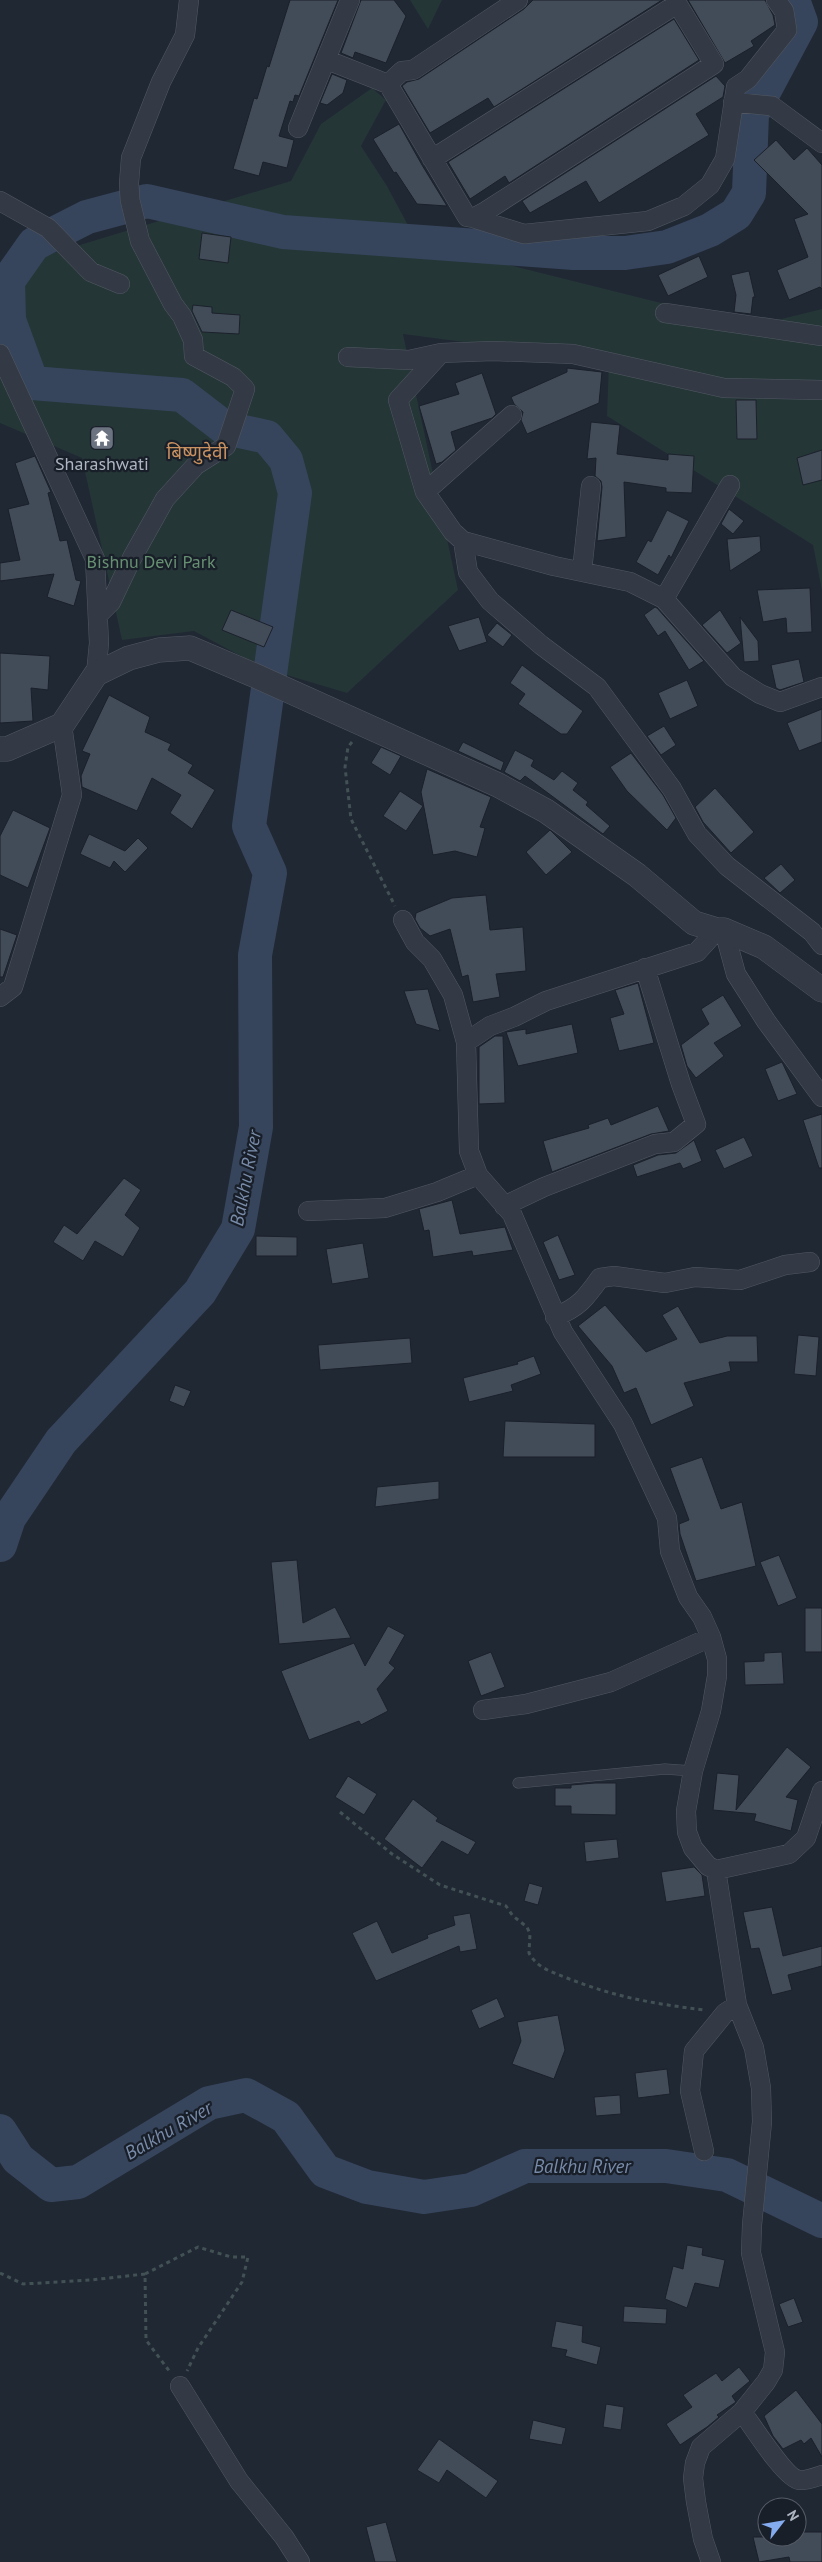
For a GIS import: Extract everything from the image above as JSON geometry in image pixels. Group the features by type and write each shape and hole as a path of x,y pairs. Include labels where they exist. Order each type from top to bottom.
{"street":[{"path":"98,615 111,602 132,558 165,499 196,465 226,446 245,389 233,377 194,356 193,340 182,316 173,304 140,241 130,200 131,158 161,82 185,35 189,0"},
{"path":"298,128 310,94 327,60 350,0"},
{"path":"388,84 402,71 413,70 518,0"},
{"path":"327,60 388,84 467,217 524,234 648,221 684,206 710,186 725,159 736,87 748,79 787,30 784,11 776,0"},
{"path":"432,159 676,2 714,64 610,133 473,218"},
{"path":"733,102 772,106 822,142"},
{"path":"0,201 48,228 91,272 120,284"},
{"path":"665,313 822,336"},
{"path":"348,357 409,360 442,353 493,351 573,354 724,388 822,390"},
{"path":"442,353 398,400 424,492 453,532 463,541 554,566 630,582 664,599 733,677 760,694 780,702 822,687"},
{"path":"0,354 95,558 99,643 96,674 62,725 7,749 0,749"},
{"path":"424,492 512,415"},
{"path":"664,599 730,485"},
{"path":"582,571 591,486"},
{"path":"463,541 468,572 490,601 541,645 597,687 672,790 696,834 727,866 812,932 822,945"},
{"path":"96,674 128,658 159,650 190,648 256,676 498,786 546,811 637,875 694,923 721,930 764,946 822,990"},
{"path":"0,997 13,987 72,795 62,725"},
{"path":"403,920 415,942 432,959 454,995 466,1042 469,1151 478,1175 512,1214 555,1317 623,1424 667,1518 670,1551 688,1598 702,1617 711,1637 717,1659 717,1676 711,1711 693,1771 686,1811 687,1832 693,1848 708,1866 716,1870 789,1854 806,1838 822,1791"},
{"path":"466,1042 490,1026 514,1018 546,1001 697,952 721,930"},
{"path":"721,930 736,974 766,1022 822,1097"},
{"path":"504,1206 655,1144 674,1142 696,1124 681,1084 645,968"},
{"path":"308,1211 385,1208 437,1192 478,1175"},
{"path":"555,1317 573,1310 582,1303 600,1278 614,1276 665,1283 695,1278 740,1280 785,1265 810,1262"},
{"path":"483,1710 526,1704 611,1682 711,1637"},
{"path":"711,2562 703,2539 696,2502 693,2478 695,2463 701,2447 742,2412 766,2382 772,2370 775,2352 751,2253 762,2122 761,2088 754,2048 731,2009 716,1870"},
{"path":"704,2152 690,2091 694,2051 731,2009"},
{"path":"180,2386 238,2481 284,2536 300,2562"},
{"path":"742,2412 779,2464 793,2478 800,2480 822,2475"}],"lane":[{"path":"518,1783 665,1769 693,1771"}],"path":[{"path":"361,723 348,747 344,768 351,819 403,920"},
{"path":"340,1812 392,1854 440,1885 506,1906 513,1916 527,1927 530,1934 529,1953 541,1967 609,1994 653,2004 731,2009"},
{"path":"0,2273 23,2284 145,2274 198,2247 231,2257 248,2257 242,2282 198,2348 180,2386 146,2340 145,2274"}],"green space":[{"path":"410,0 442,0 428,29"},
{"name":"Bishnu Devi Park","path":"372,88 386,100 361,146 387,186 417,242 753,326 822,309 822,591 813,545 607,416 609,361 403,334 458,590 347,693 263,668 194,631 122,640 82,458 0,423 0,308 27,261 291,181 321,124"}],"building":[{"path":"290,0 338,0 299,96 295,95 293,102 290,101 279,136 294,140 287,168 263,162 259,176 233,169 254,98 257,99 267,66 269,67"},
{"path":"361,0 394,0 406,16 386,63 355,52 353,58 341,53"},
{"path":"533,0 662,0 494,107 488,98 430,133 402,86 407,82 419,79 524,9"},
{"path":"688,0 765,0 773,15 775,25 751,41 754,46 725,63"},
{"path":"674,19 699,60 509,183 505,176 470,199 448,162"},
{"path":"332,74 347,80 343,93 327,105 320,103"},
{"path":"716,76 725,86 723,97 696,114 709,135 599,203 586,181 530,213 522,201"},
{"path":"399,124 447,206 417,204 396,172 394,173 373,139"},
{"path":"776,140 794,160 807,148 822,165 822,289 820,287 789,300 777,270 808,257 794,219 808,214 754,160"},
{"path":"202,233 231,237 228,263 199,259"},
{"path":"699,256 708,277 668,296 658,275"},
{"path":"749,271 755,297 753,297 751,314 734,312 736,295 731,275"},
{"path":"193,305 212,307 212,313 240,315 239,334 202,332 192,311"},
{"path":"567,368 602,372 599,403 527,434 521,420 523,412 514,404 511,397 567,372"},
{"path":"482,373 496,414 492,418 451,432 456,450 442,462 436,464 419,406 459,394 455,383"},
{"path":"736,400 756,400 757,439 737,439"},
{"path":"591,422 620,425 617,454 668,460 668,454 694,456 692,493 666,492 666,488 624,482 626,537 597,541 602,487 601,481 595,476 596,458 587,459"},
{"path":"822,450 822,480 803,485 797,458"},
{"path":"35,456 51,492 48,493 60,541 67,540 76,580 81,581 74,606 47,597 54,574 0,581 0,563 20,560 8,509 29,504 15,463"},
{"path":"729,509 744,521 733,534 721,524"},
{"path":"667,510 689,521 671,558 669,555 658,575 636,562 648,540 651,542"},
{"path":"760,536 761,551 730,571 727,539"},
{"path":"810,588 812,632 787,633 786,618 763,622 757,590"},
{"path":"655,607 704,661 689,670 665,631 658,636 644,615"},
{"path":"231,610 273,627 264,647 222,630"},
{"path":"720,610 741,643 727,653 702,625"},
{"path":"479,617 487,642 459,651 448,626"},
{"path":"740,617 758,641 759,661 744,662"},
{"path":"497,623 512,635 503,647 487,635"},
{"path":"0,653 50,656 48,690 31,688 33,721 0,723"},
{"path":"799,659 804,682 780,690 776,688 771,665"},
{"path":"522,665 583,711 567,734 561,734 518,704 525,694 510,683"},
{"path":"687,680 698,706 670,719 658,693"},
{"path":"109,695 150,717 145,732 171,744 168,750 193,765 188,773 215,790 192,829 170,813 181,795 152,778 137,811 82,787 81,776 90,754 82,751"},
{"path":"822,709 822,742 799,751 787,723"},
{"path":"664,726 676,745 661,755 647,736"},
{"path":"463,742 504,762 501,771 458,751"},
{"path":"381,747 401,756 390,775 371,763"},
{"path":"515,750 534,760 531,766 554,780 562,771 578,783 573,790 588,802 586,805 610,826 603,834 525,776 520,781 504,772"},
{"path":"631,753 663,795 676,818 667,830 627,791 610,767"},
{"path":"427,769 491,797 480,827 485,828 477,857 455,851 433,855 421,792"},
{"path":"715,788 754,832 731,853 703,822 695,807"},
{"path":"400,791 423,806 406,831 383,816"},
{"path":"13,810 50,828 28,888 0,875 0,836"},
{"path":"550,830 572,852 546,875 526,852"},
{"path":"89,834 125,851 138,838 148,848 125,872 114,861 110,868 80,854"},
{"path":"781,864 795,880 780,893 764,878"},
{"path":"486,895 490,930 523,927 526,971 496,974 500,997 473,1002 468,975 462,977 450,929 430,936 420,928 415,919 416,913 452,898"},
{"path":"0,929 17,935 3,977 0,977"},
{"path":"638,983 654,1043 619,1051 610,1018 624,1014 615,990"},
{"path":"428,989 440,1031 416,1024 404,991"},
{"path":"723,995 742,1026 714,1043 724,1056 696,1078 687,1066 681,1045 709,1024 701,1009"},
{"path":"572,1024 578,1053 518,1066 506,1032 526,1029 526,1034"},
{"path":"495,1036 503,1036 505,1103 479,1104 479,1047"},
{"path":"782,1062 797,1094 778,1101 765,1069"},
{"path":"658,1106 669,1131 651,1134 552,1172 543,1141 589,1128 588,1125 608,1118 611,1125"},
{"path":"822,1114 822,1168 819,1168 803,1120"},
{"path":"744,1137 753,1156 724,1169 715,1150"},
{"path":"694,1140 702,1161 683,1169 680,1163 637,1177 633,1165 658,1155 676,1153"},
{"path":"124,1178 141,1190 125,1215 140,1228 123,1257 95,1241 83,1261 53,1242 64,1225 77,1234"},
{"path":"452,1200 460,1234 505,1227 513,1250 473,1256 472,1251 433,1257 429,1230 424,1231 419,1209"},
{"path":"558,1235 575,1275 559,1280 543,1242"},
{"path":"256,1236 297,1237 297,1256 256,1256"},
{"path":"363,1243 369,1278 332,1284 326,1249"},
{"path":"605,1305 646,1352 677,1339 662,1315 678,1306 700,1343 727,1336 757,1336 758,1362 729,1362 731,1371 684,1383 694,1406 651,1425 636,1388 624,1393 612,1366 578,1326"},
{"path":"798,1335 819,1337 816,1376 794,1374"},
{"path":"410,1338 412,1363 320,1370 318,1345"},
{"path":"534,1356 541,1374 511,1385 513,1391 469,1402 463,1378 518,1364 517,1362"},
{"path":"175,1385 191,1391 184,1407 169,1401"},
{"path":"505,1421 595,1424 595,1457 503,1457"},
{"path":"702,1457 721,1509 742,1502 756,1566 696,1581 680,1534 679,1524 689,1520 670,1468"},
{"path":"439,1481 439,1499 375,1507 377,1487"},
{"path":"779,1555 797,1598 778,1606 760,1562"},
{"path":"297,1560 303,1623 335,1607 351,1638 279,1644 271,1562"},
{"path":"805,1608 822,1608 822,1652 805,1652"},
{"path":"388,1626 405,1635 389,1663 395,1668 377,1689 388,1711 361,1725 359,1721 309,1740 281,1671 354,1643 365,1666"},
{"path":"491,1652 505,1687 481,1696 468,1661"},
{"path":"782,1652 784,1684 745,1685 744,1662 764,1661 764,1653"},
{"path":"787,1747 811,1767 786,1797 798,1800 791,1831 754,1821 756,1814 713,1810 717,1773 739,1775 736,1810"},
{"path":"348,1776 377,1794 364,1815 335,1797"},
{"path":"616,1783 616,1815 571,1814 571,1806 555,1806 555,1788 571,1788 571,1785"},
{"path":"413,1799 438,1818 436,1821 476,1842 468,1855 442,1841 422,1868 384,1839"},
{"path":"617,1839 619,1858 586,1862 584,1842"},
{"path":"694,1867 702,1875 705,1896 666,1902 661,1872"},
{"path":"529,1883 543,1887 538,1905 524,1901"},
{"path":"772,1907 783,1956 822,1946 822,1966 788,1975 792,1990 772,1995 759,1948 751,1949 743,1912"},
{"path":"470,1913 477,1949 460,1952 459,1946 376,1981 352,1933 377,1921 392,1953 428,1938 427,1935 455,1925 453,1916"},
{"path":"497,1998 505,2017 479,2029 471,2010"},
{"path":"558,2015 565,2050 554,2079 512,2064 521,2041 517,2022"},
{"path":"667,2069 670,2094 638,2098 635,2073"},
{"path":"620,2095 621,2114 596,2116 594,2097"},
{"path":"687,2245 703,2248 702,2255 725,2260 719,2288 695,2283 687,2308 665,2299 673,2266 683,2269"},
{"path":"794,2298 803,2322 788,2327 779,2304"},
{"path":"624,2306 667,2309 666,2324 623,2322"},
{"path":"556,2321 583,2326 582,2342 601,2347 597,2365 565,2356 567,2350 551,2347"},
{"path":"739,2367 750,2381 732,2396 736,2402 717,2415 719,2417 707,2427 680,2445 666,2424 692,2407 683,2395 716,2373 722,2381"},
{"path":"796,2390 822,2424 822,2457 811,2438 804,2444 801,2440 783,2449 773,2436 764,2416"},
{"path":"606,2404 624,2407 621,2430 603,2427"},
{"path":"533,2420 566,2428 562,2445 529,2439"},
{"path":"439,2439 498,2481 486,2498 447,2470 439,2483 417,2470"},
{"path":"386,2522 397,2562 375,2562 366,2527"},
{"path":"807,2532 822,2532 822,2562 790,2562 789,2557 759,2562 753,2537 757,2537 757,2547 807,2547"}],"waterway":[{"path":"0,1545 9,1518 61,1441 200,1292 238,1229 256,1127 255,955 270,873 249,826 295,493 286,460 267,437 225,428 182,395 32,383 9,320 8,281 34,244 87,217 147,201 283,232 574,253 625,253 667,247 710,230 736,214 749,193 752,114 801,22 793,0"},
{"name":"Balkhu River","path":"0,2131 18,2159 51,2185 78,2182 209,2103 246,2095 286,2117 325,2171 367,2187 424,2197 471,2190 525,2166 666,2166 727,2175 822,2221"}],"place":[{"name":"Sharashwati","path":"102,438"}],"district":[{"name":"बिष्णुदेवी","path":"197,452"}]}
